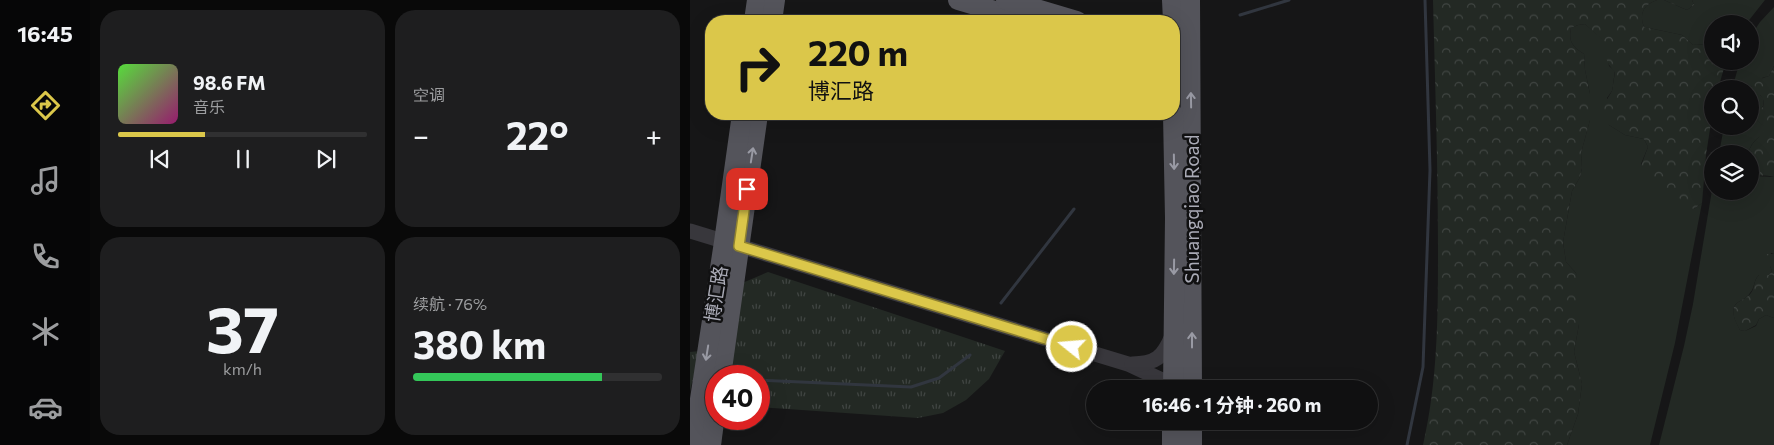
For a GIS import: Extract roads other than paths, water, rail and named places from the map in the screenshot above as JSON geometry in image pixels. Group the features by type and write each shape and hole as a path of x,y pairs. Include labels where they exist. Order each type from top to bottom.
{"main road":[{"path":"755,15 757,0"},
{"path":"773,15 775,0"},
{"path":"958,0 1008,15"},
{"path":"1006,0 1057,15"},
{"path":"1172,0 1172,15"},
{"name":"Shuangqiao Road","path":"1173,380 1173,333 1183,219 1182,60 1190,0"},
{"name":"博汇路","path":"721,365 741,120"},
{"name":"博汇路","path":"693,445 757,120"},
{"name":"Shuangqiao Road","path":"1175,120 1183,219 1192,380"},
{"path":"711,445 713,430"},
{"path":"1172,430 1172,445"},
{"path":"1192,430 1192,445"}],"street":[{"path":"690,231 1128,364 1161,380"},
{"path":"1128,364 1143,364 1158,359 1167,348 1173,333"}],"waterway":[{"path":"1240,15 1289,0"},
{"path":"1407,445 1423,367 1430,170 1425,0"},
{"path":"1001,303 1074,209"},
{"path":"770,381 911,387 939,378 970,355"}]}
